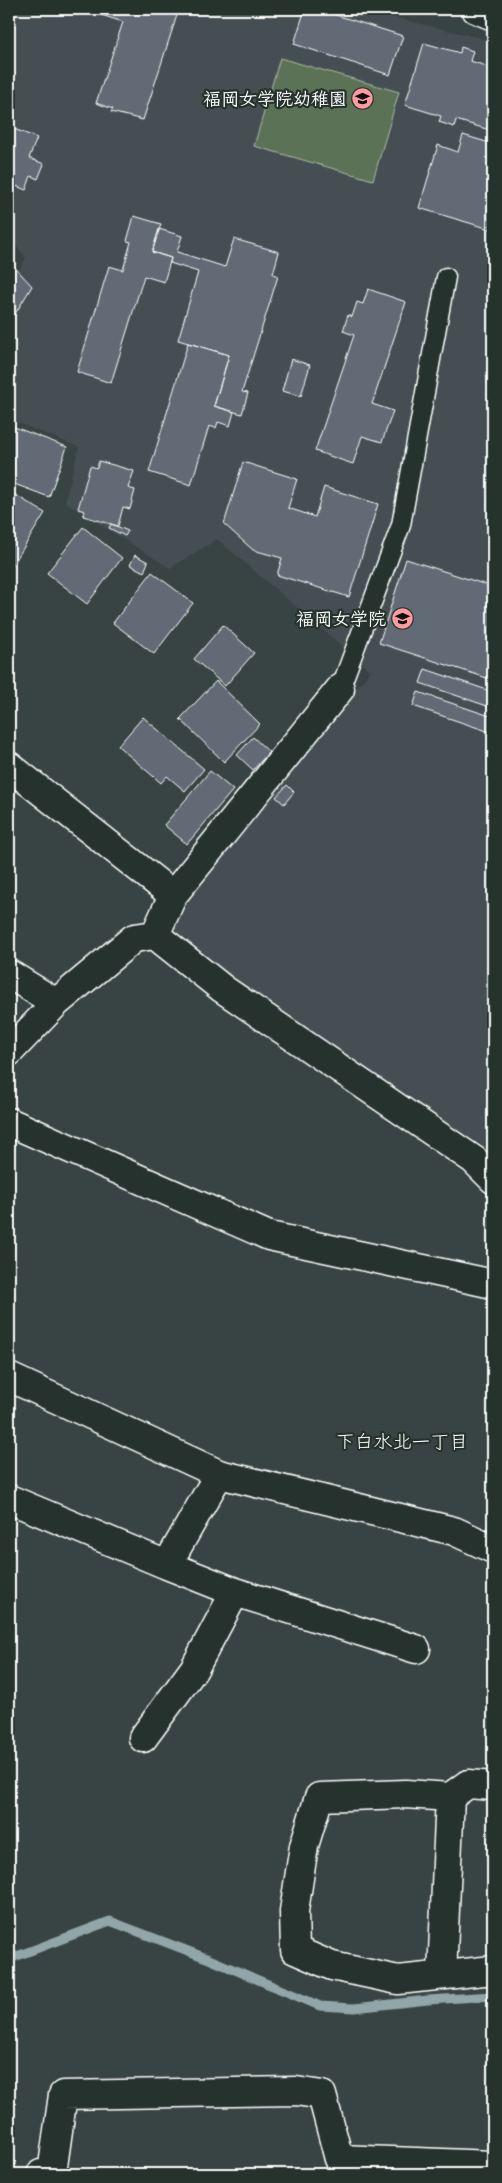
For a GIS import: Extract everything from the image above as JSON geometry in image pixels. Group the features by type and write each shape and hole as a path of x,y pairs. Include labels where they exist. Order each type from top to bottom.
{"street":[{"path":"476,9 493,16"},
{"path":"155,934 173,895 340,689"},
{"path":"9,766 173,895"},
{"path":"9,1052 56,1003 134,938 155,934 223,989 474,1160 493,1179"},
{"path":"9,974 56,1003"},
{"path":"9,1122 269,1236 493,1284"},
{"path":"9,1377 219,1474 454,1531 493,1549"},
{"path":"168,1565 219,1474"},
{"path":"9,1499 235,1592 416,1649"},
{"path":"143,1738 194,1669 235,1592"},
{"path":"493,1786 468,1784 450,1798 406,1794 319,1797 304,1846 294,1910 295,1950 332,1966 398,1980 493,1970"},
{"path":"442,1975 450,1798"},
{"path":"40,2174 52,2173 63,2095 305,2092 322,2095 339,2159 493,2165"}],"lane":[{"path":"340,689 401,525 446,277"}],"shaded area":[{"name":"福岡女学院","path":"9,9 370,9 378,14 493,41 493,1153 179,948 172,912 371,671 217,539 170,568 65,502 79,447 9,419 9,292 26,257 9,238"}],"green space":[{"path":"280,58 399,92 373,180 254,146"}],"building":[{"path":"83,9 179,9 143,120 111,112 113,109 96,103 123,22"},
{"path":"305,9 317,9 403,36 390,75 294,44"},
{"path":"9,21 15,23 9,43"},
{"path":"424,43 460,53 461,47 473,51 470,61 493,68 493,131 456,120 454,127 439,122 441,116 405,105"},
{"path":"9,127 37,138 29,158 44,164 38,179 31,176 26,190 16,186 9,202"},
{"path":"463,135 493,144 493,230 419,208 438,145 458,152"},
{"path":"134,216 161,224 152,252 171,258 164,282 144,276 111,383 77,372 109,266 123,270 131,242 127,241"},
{"path":"159,229 182,236 177,252 225,267 234,239 279,252 273,274 278,276 242,392 248,393 242,414 214,406 229,355 178,340 198,272 170,263 171,258 152,252"},
{"path":"9,261 32,286 9,324"},
{"path":"368,289 406,302 372,404 393,411 382,442 362,436 353,464 315,451 354,335 343,331 348,315 352,317 357,302 363,304"},
{"path":"188,343 229,355 214,406 234,412 230,426 218,422 216,428 209,426 191,485 149,472"},
{"path":"291,359 310,365 301,396 282,391"},
{"path":"9,425 67,447 49,497 9,482"},
{"path":"99,461 134,471 128,488 135,490 130,509 123,507 118,526 83,516 85,511 78,509 90,466 97,468"},
{"path":"243,462 297,479 288,508 315,517 324,487 378,504 349,597 277,575 282,558 253,550 224,524"},
{"path":"9,491 45,513 9,571"},
{"path":"111,524 128,531 125,536 109,528"},
{"path":"83,527 122,558 87,604 47,573"},
{"path":"135,555 148,562 144,572 130,565"},
{"path":"406,559 493,587 493,680 379,643"},
{"path":"152,572 193,603 154,654 113,623"},
{"path":"223,625 254,653 225,686 194,659"},
{"path":"425,669 493,692 493,708 420,683"},
{"path":"216,681 260,724 224,762 180,719"},
{"path":"418,692 493,717 493,733 413,706"},
{"path":"143,717 204,769 185,791 167,776 161,783 118,746"},
{"path":"253,737 269,752 253,770 237,755"},
{"path":"210,771 233,790 187,844 164,825"},
{"path":"287,785 294,792 284,804 276,797"}],"waterway":[{"path":"9,1959 110,1921 209,1959 320,2006 354,2008 428,2000 493,1996"}],"place":[{"name":"福岡女学院幼稚園","path":"363,99"},
{"name":"福岡女学院","path":"402,619"}],"district":[{"name":"下白水北一丁目","path":"402,1442"}]}
